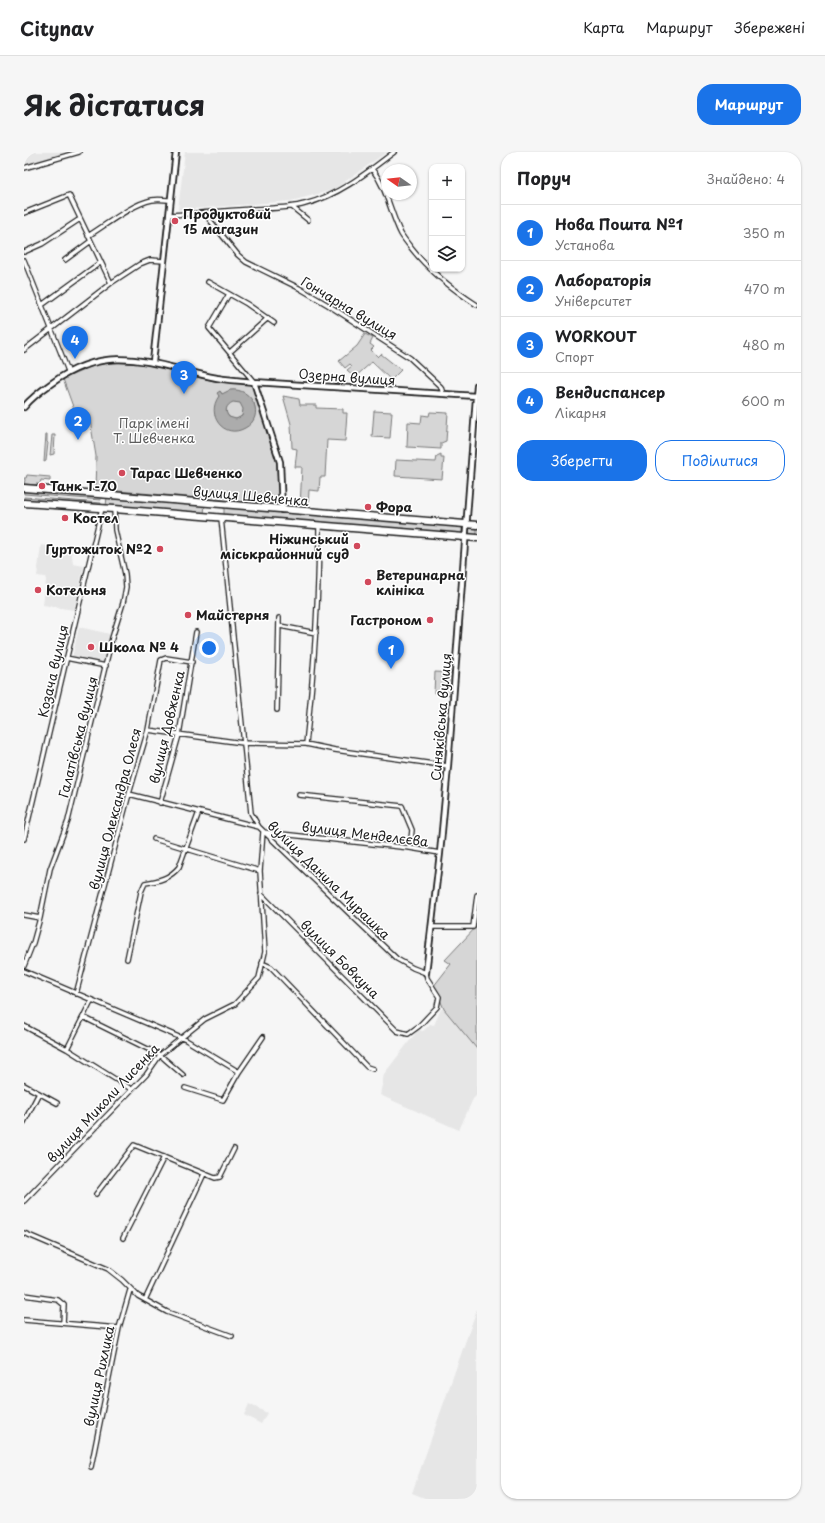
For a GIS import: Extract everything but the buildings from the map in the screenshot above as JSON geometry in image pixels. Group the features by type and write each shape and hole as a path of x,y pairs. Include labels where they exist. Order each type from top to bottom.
{"main road":[{"name":"вулиця Шевченка","path":"24,488 477,525"},
{"path":"102,508 104,494"},
{"name":"вулиця Шевченка","path":"24,503 477,538"},
{"path":"221,518 222,504"}],"street":[{"path":"24,168 79,152"},
{"path":"153,362 176,152"},
{"path":"169,215 204,214 292,207 307,204 324,197 372,169 394,152"},
{"path":"372,169 385,190 402,236 414,252 436,276 477,305"},
{"path":"24,213 69,195 111,283"},
{"path":"88,236 135,207 146,202 158,199 171,200"},
{"path":"292,207 308,220"},
{"name":"Гончарна вулиця","path":"204,214 241,259 258,269 316,297 404,354 441,387 443,394"},
{"path":"24,252 42,244 80,219"},
{"path":"65,260 91,241"},
{"path":"24,260 68,371"},
{"path":"24,350 111,283 144,261 164,261"},
{"path":"42,305 101,262"},
{"path":"208,282 248,304 274,323"},
{"path":"229,294 208,328 254,382 280,462 282,510"},
{"path":"230,352 268,318"},
{"name":"Озерна вулиця","path":"24,406 34,396 68,371 104,360 122,359 153,362 217,378 254,382 476,396"},
{"name":"Синяківська вулиця","path":"426,974 448,766 477,385"},
{"name":"Козача вулиця","path":"24,839 102,508"},
{"name":"Галатівська вулиця","path":"24,966 40,918 50,869 68,821 123,603 126,587 124,570 115,530 114,509"},
{"name":"вулиця Данила Мурашка","path":"221,518 251,813 258,827 397,959 426,974"},
{"path":"306,744 316,633 319,577 319,525"},
{"path":"277,710 279,618"},
{"path":"280,626 316,633"},
{"name":"вулиця Довженка","path":"160,803 178,735 192,662 196,632"},
{"path":"66,658 106,666"},
{"name":"вулиця Олександра Олеся","path":"76,994 129,794 148,730 161,660 166,658 192,662"},
{"path":"148,730 243,744 306,744 335,750 448,766"},
{"path":"129,794 258,827"},
{"path":"299,795 402,806 412,830 410,848"},
{"path":"127,959 141,892 145,883 159,881 173,874 179,867 187,849 199,812"},
{"name":"вулиця Менделєєва","path":"264,832 410,848 440,853"},
{"name":"вулиця Миколи Лисенка","path":"24,1201 146,1075 160,1055 205,1019 235,1004 259,978 265,952 260,871 264,832"},
{"path":"154,839 260,871"},
{"name":"вулиця Бовкуна","path":"261,894 397,1031 408,1034 419,1026 437,1007 439,997 426,974"},
{"path":"432,927 475,927 477,895"},
{"path":"24,915 40,918"},
{"path":"262,963 271,967 367,1066 374,1069"},
{"path":"24,971 181,1038 239,1072"},
{"path":"67,1049 92,1000"},
{"path":"83,1017 160,1055 183,1075"},
{"path":"24,1026 67,1049 131,1089"},
{"path":"185,1088 222,1100 263,1037"},
{"path":"24,1085 57,1103"},
{"path":"24,1122 39,1093"},
{"path":"96,1194 134,1145 215,1178 220,1177 234,1148"},
{"path":"123,1238 164,1157"},
{"path":"145,1300 204,1174"},
{"path":"24,1234 108,1269 122,1280 130,1290 145,1300 174,1315 232,1336"},
{"name":"вулиця Рихлика","path":"91,1468 119,1328 130,1290"},
{"path":"24,1295 58,1300 64,1305 63,1323"},
{"path":"24,1320 119,1328"}],"shaded area":[{"path":"24,152 61,152 62,156 26,164 24,163"},
{"path":"185,152 387,152 333,190 291,201 178,210"},
{"path":"230,390 238,390 245,393 250,398 256,410 255,417 245,428 237,431 230,431 219,424 214,411 215,403 219,396 217,393 220,391 222,394","holes":["233,402 240,403 243,409 242,416 236,419 229,417 226,410 227,406"]},
{"path":"41,545 71,549 73,564 84,566 74,610 43,605 46,580 45,577 37,576"},
{"name":"Школа № 4","path":"79,627 110,634 104,663 72,658"},
{"path":"441,1009 444,1009 477,1049 477,1095 473,1099 459,1130 380,1095 384,1074 418,1030 423,1031 430,1024 434,1025"},
{"path":"477,1309 477,1499 427,1499 412,1493"},
{"path":"249,1404 267,1413 261,1424 244,1415"}],"green space":[{"path":"365,334 373,338 370,344 374,347 371,350 378,357 381,354 401,370 391,380 372,362 355,377 347,370 352,366 350,364 345,368 339,361 357,346"},
{"name":"Парк імені Т. Шевченка","path":"111,362 145,364 214,381 253,384 276,453 279,480 279,505 95,489 96,456 89,414 76,415 63,379 98,364","holes":["220,391 222,394 254,403 255,414 250,424 215,416"]},
{"path":"283,396 299,399 300,405 316,405 316,408 343,409 343,413 347,413 345,441 327,440 325,477 320,477 319,491 309,490 308,508 300,507 302,467 295,467 297,449 292,448 291,424"},
{"path":"235,401 241,404 244,410 241,416 235,419 229,416 226,410 229,404"},
{"path":"374,411 392,412 390,438 372,437"},
{"path":"430,412 448,413 446,441 441,443 441,449 407,447 408,422 421,423 422,415 429,416"},
{"path":"46,434 48,443 46,461 44,462"},
{"path":"52,435 55,435 54,454 50,455"},
{"path":"441,454 441,458 444,458 442,479 395,476 396,460 436,462 437,456"},
{"path":"27,475 50,477 50,481 41,480 40,484 36,485 24,484 24,478 26,478"},
{"path":"24,490 101,496 101,500 24,494"},
{"path":"107,496 205,504 204,514 106,507"},
{"path":"24,497 101,503 100,507 24,501"},
{"path":"224,506 462,525 462,534 224,516"},
{"path":"469,526 477,527 477,536 468,535"},
{"path":"435,672 454,673 452,695 434,693"},
{"path":"477,926 477,1049 444,1009 433,987 451,964 445,960"}],"place":[{"name":"Продуктовий 15 магазин","path":"175,221"},
{"name":"Вендиспансер","path":"75,359"},
{"name":"WORKOUT","path":"184,394"},
{"name":"Лабораторія","path":"78,440"},
{"name":"Тарас Шевченко","path":"122,473"},
{"name":"Танк Т-70","path":"42,486"},
{"name":"Фора","path":"368,507"},
{"name":"Костел","path":"65,518"},
{"name":"Ніжинський міськрайонний суд","path":"357,546"},
{"name":"Гуртожиток №2","path":"160,549"},
{"name":"Ветеринарна клініка","path":"368,582"},
{"name":"Котельня","path":"38,590"},
{"name":"Майстерня","path":"188,615"},
{"name":"Гастроном","path":"430,620"},
{"name":"Школа № 4","path":"91,647"},
{"name":"Нова Пошта №1","path":"391,669"}]}
